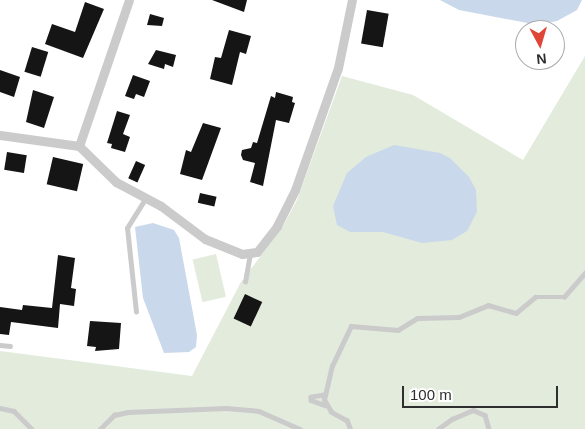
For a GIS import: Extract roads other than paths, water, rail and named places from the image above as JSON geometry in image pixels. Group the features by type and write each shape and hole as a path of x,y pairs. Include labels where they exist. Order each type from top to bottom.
{"street":[{"path":"79,146 129,0"},
{"path":"0,134 79,146 116,182 144,199 161,206 206,239 232,251 250,254 266,243 278,226 295,190 338,68 352,0"}],"lane":[{"path":"136,312 127,228 144,199"},
{"path":"245,282 250,254"},
{"path":"350,429 347,421 331,412 325,404 324,395 332,366 351,326 398,330 417,318 459,318 488,305 516,313 535,297 564,297 585,273"},
{"path":"0,345 10,346"},
{"path":"324,395 311,397 311,400 325,404"},
{"path":"0,408 20,415 32,429"},
{"path":"100,429 114,416 128,412 236,408 259,411 300,429"},
{"path":"438,429 452,418 474,410 485,415 489,429"}],"water":[{"path":"440,0 582,0 577,10 559,20 515,21 459,10"},
{"path":"394,145 440,153 450,158 469,177 476,190 477,212 467,231 452,240 422,243 383,232 350,232 337,225 333,206 347,173 366,157"},
{"path":"153,223 174,230 179,238 197,335 196,347 189,352 164,353 143,298 135,227"}]}
